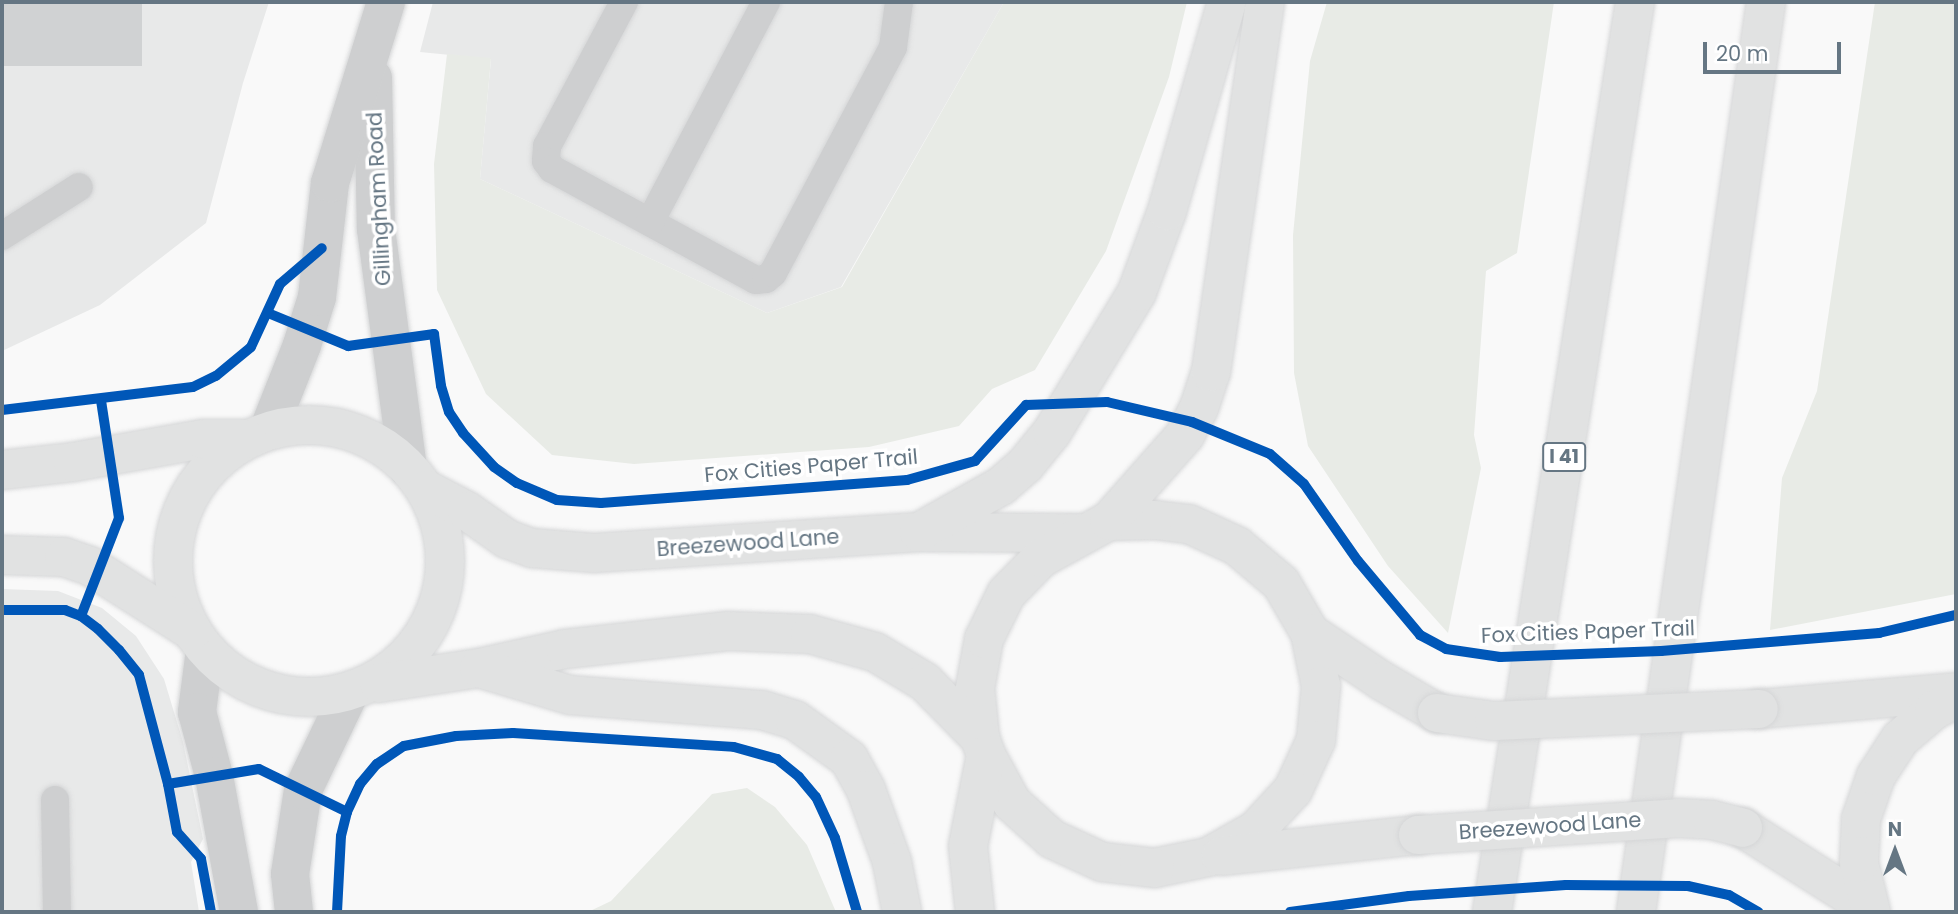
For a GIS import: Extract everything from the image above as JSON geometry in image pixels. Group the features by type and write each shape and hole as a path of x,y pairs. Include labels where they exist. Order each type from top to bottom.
{"main road":[{"path":"919,532 1002,486 1026,464 1052,432 1137,292 1167,211 1227,2"},
{"path":"975,912 968,846 983,747 975,688 984,639 1006,594 1041,558 1097,527 1185,435 1199,408 1212,372 1265,2"},
{"name":"I 41","path":"1492,912 1635,2"},
{"path":"1636,912 1766,2"},
{"name":"Breezewood Lane","path":"258,435 305,425 343,429 379,444 418,479 507,539 533,548 594,553 919,532 1097,527 1155,520 1189,524 1237,546 1281,583 1310,632"},
{"path":"2,470 86,460 203,439 258,435"},
{"path":"199,641 175,589 173,545 186,502 211,465 258,435"},
{"path":"363,689 412,650 434,615 444,575 442,533 418,479"},
{"path":"2,555 64,557 90,566 199,641 235,675 271,691 310,697 479,668 565,649 728,631 810,634 875,652 925,682 983,747 1012,803 1052,839 1101,862 1155,868 1208,857 1256,830 1293,790 1316,740 1321,686 1310,632"},
{"path":"1310,632 1382,681 1437,713 1494,721 1759,709 1956,692"},
{"path":"479,668 570,695 762,710 795,720 849,758 866,790 892,862 902,912"},
{"path":"1869,910 1858,863 1861,819 1876,776 1900,739 1934,710 1956,699"},
{"name":"Breezewood Lane","path":"1208,857 1418,835 1678,818 1712,820 1743,828 1869,910"}],"street":[{"name":"Gillingham Road","path":"258,435 302,345 317,296 330,184 386,2"},
{"name":"Gillingham Road","path":"372,54 376,229 418,479"},
{"path":"199,641 197,712 214,776 239,912"},
{"path":"294,912 290,874 303,790 363,689"}],"lane":[{"path":"624,2 547,146 546,161 552,169 756,280 766,279 773,273 893,47 899,2"},
{"path":"650,222 766,2"},
{"path":"2,236 79,187"},
{"path":"55,800 57,912"}],"shaded area":[{"path":"2,2 269,2 243,83 206,223 100,305 2,351"},
{"path":"433,2 1004,2 841,287 767,313 480,179 491,59 420,52"},
{"path":"1004,2 1187,2 1169,77 1106,251 1035,370 992,389 959,426 869,447 634,464 552,455 486,394 437,290 434,164 447,54 491,58 480,179 767,313 842,287"},
{"path":"1327,2 1554,2 1517,253 1486,271 1474,435 1481,468 1448,633 1388,566 1308,446 1294,373 1293,235 1310,61"},
{"path":"1875,2 1956,2 1956,594 1770,630 1782,478 1817,391"},
{"path":"2,589 58,591 102,608 136,636 164,679 183,742 203,839 191,862 199,912 2,912"},
{"path":"747,788 775,807 807,845 836,912 588,912 611,901 712,794"}],"building":[{"path":"2,2 142,2 142,66 2,66"}],"cycle path":[{"path":"2,410 193,387 216,376 251,347 280,284 322,248"},
{"name":"Fox Cities Paper Trail","path":"268,313 348,346 434,334 441,386 449,412 463,433 494,467 517,483 557,500 601,503 907,480 975,461 1026,405 1107,402 1192,422 1270,454 1304,484 1358,561 1420,635 1446,649 1500,657 1661,651 1879,633 1956,615"},
{"path":"81,616 119,518 101,400"},
{"path":"2,610 65,610 81,616 119,650 139,675 168,784 259,769 347,812 360,784 377,764 404,746 456,736 513,733 734,747 777,759 799,777 816,797 835,838 857,912"},
{"path":"168,784 177,832 201,859 211,912"},
{"path":"337,912 341,836 347,812"},
{"path":"1290,912 1409,896 1566,885 1688,886 1729,895 1758,912"}]}
